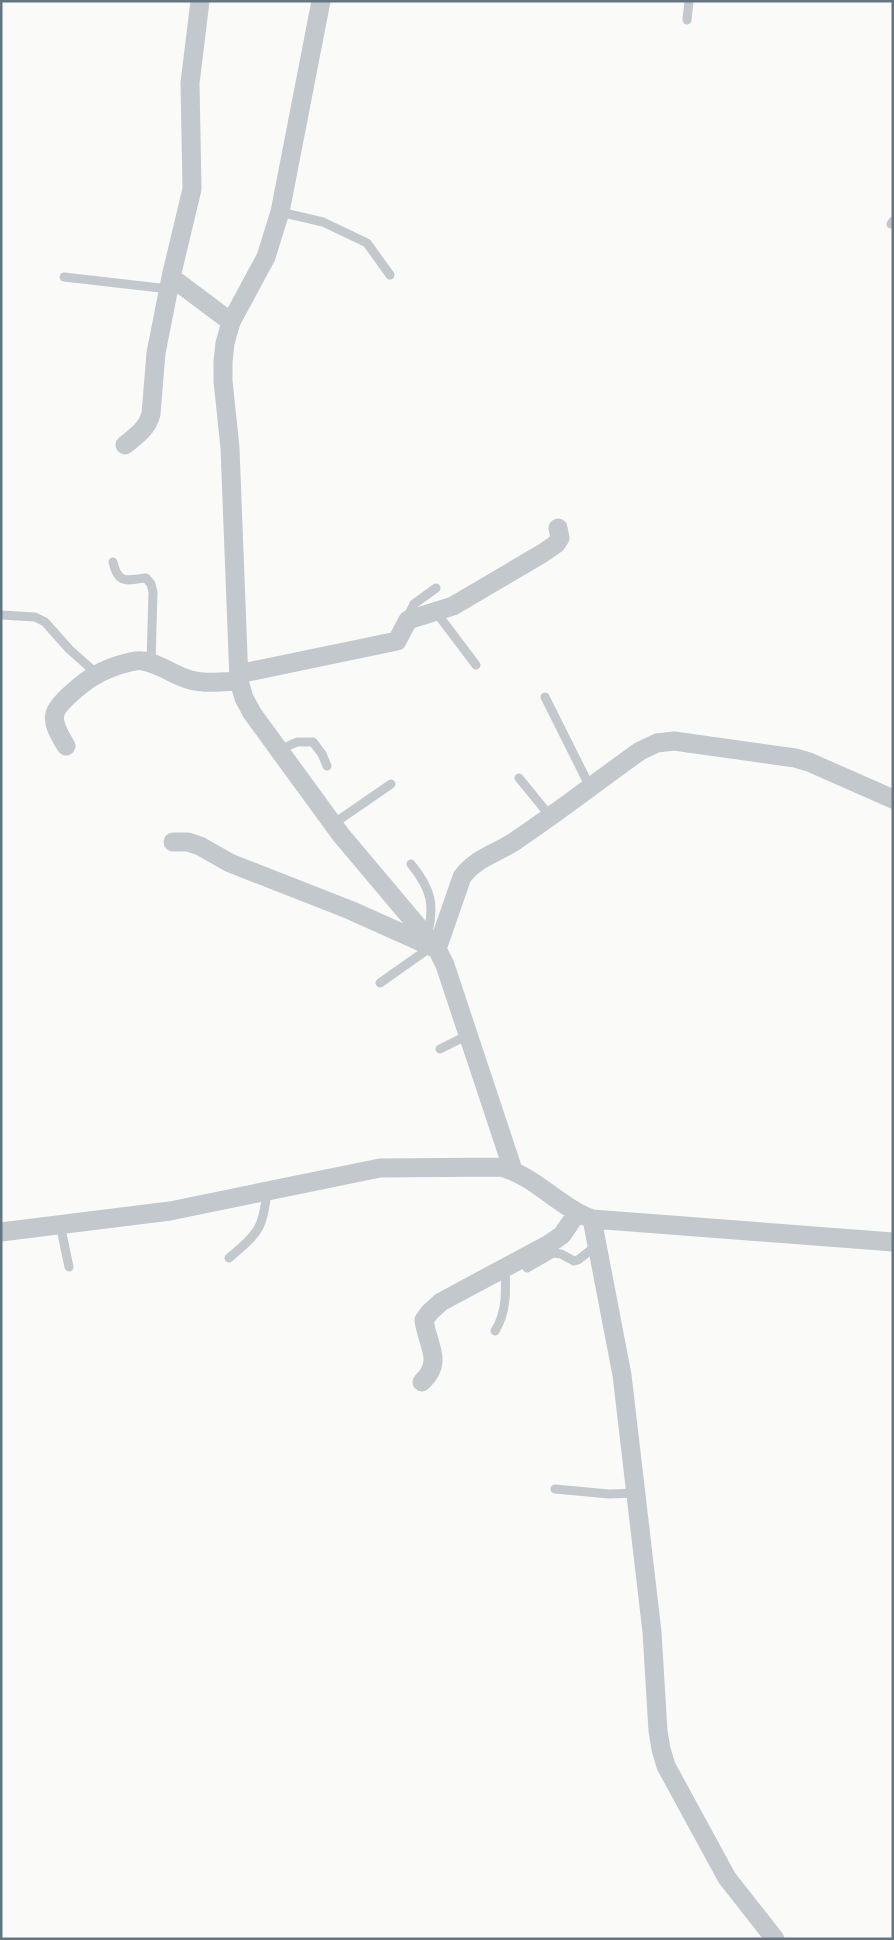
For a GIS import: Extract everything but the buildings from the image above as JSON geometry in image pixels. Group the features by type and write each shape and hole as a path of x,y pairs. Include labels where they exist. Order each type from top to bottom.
{"street":[{"path":"125,445 141,432 150,419 156,353 192,189 190,83 200,1"},
{"path":"321,1 280,212 266,257 231,322 225,343 223,381 230,448 238,678 244,698 252,713 333,824 432,944 445,965 512,1170"},
{"path":"170,283 231,322"},
{"path":"66,746 54,722 55,713 59,706 88,679 97,674 133,661 142,660 191,680 201,682 238,678 392,643 400,638 405,624 412,617 453,606 556,544 560,538 558,528"},
{"path":"432,944 462,877 469,867 478,860 517,840 640,751 657,743 674,741 795,758 809,762 892,797"},
{"path":"173,842 188,842 200,846 230,863 432,944"},
{"path":"1,1232 170,1211 380,1168 500,1168 512,1170 584,1216 893,1242"},
{"path":"584,1216 597,1244 622,1375 652,1632 658,1731 661,1749 666,1766 727,1878 775,1939"},
{"path":"422,1382 433,1365 434,1358 425,1332 424,1320 430,1312 441,1302 549,1244 584,1216"}],"lane":[{"path":"687,20 689,1"},
{"path":"280,212 323,222 367,243 390,275"},
{"path":"64,277 170,283"},
{"path":"113,562 117,575 121,578 131,581 146,578 151,584 153,592 151,663"},
{"path":"405,624 406,617 414,604 436,588"},
{"path":"436,612 476,665"},
{"path":"1,615 35,617 45,622 69,649 97,674"},
{"path":"545,697 590,787"},
{"path":"279,750 297,742 313,742 322,754 327,766"},
{"path":"519,778 550,816"},
{"path":"333,824 391,784"},
{"path":"380,983 432,944 431,898 423,879 411,864"},
{"path":"440,1049 468,1035"},
{"path":"229,1258 259,1230 264,1216 267,1190"},
{"path":"60,1224 69,1267"},
{"path":"527,1268 553,1253 561,1254 574,1261 578,1260 597,1244"},
{"path":"495,1331 502,1320 504,1310 506,1293 505,1268"},
{"path":"555,1489 609,1494 636,1493"}]}
